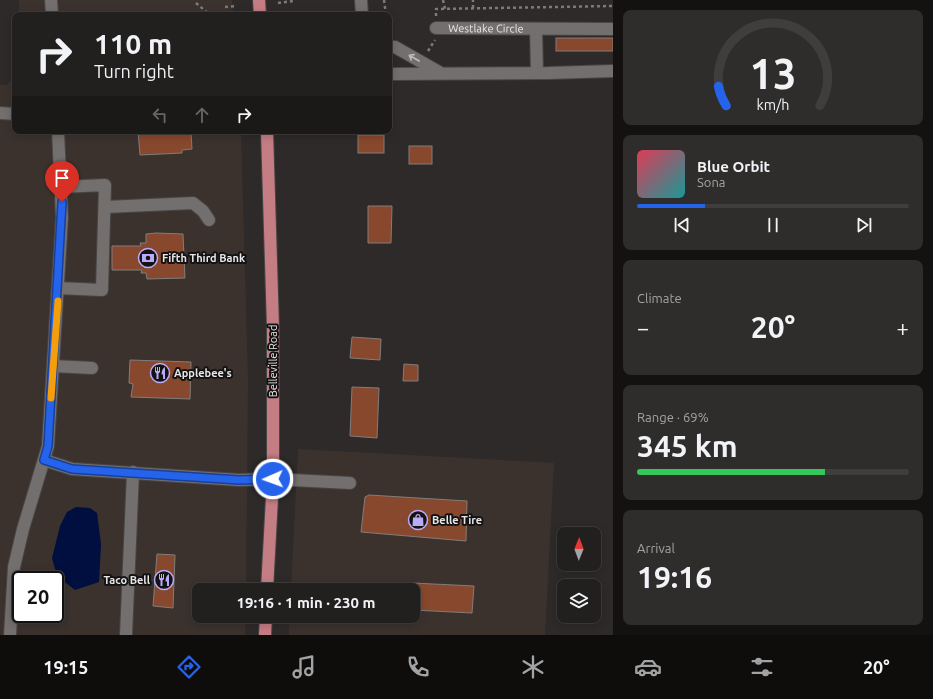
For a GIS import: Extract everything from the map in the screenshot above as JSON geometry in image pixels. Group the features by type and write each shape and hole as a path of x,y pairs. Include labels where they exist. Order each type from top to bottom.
{"main road":[{"path":"259,0 260,12"},
{"name":"Belleville Road","path":"267,134 273,328 273,479 267,583"},
{"path":"265,635 266,623"}],"street":[{"path":"51,0 52,12"},
{"path":"361,0 362,12"},
{"name":"Westlake Circle","path":"436,28 613,29"},
{"name":"Westlake Circle","path":"536,29 537,73"},
{"path":"392,46 395,46 439,72"},
{"path":"392,74 439,72 537,73 613,71"},
{"path":"0,113 12,114"},
{"path":"10,635 14,567 23,529 48,446 62,218 58,134"},
{"path":"58,288 102,290 106,207 105,185 61,187"},
{"path":"106,207 192,203 203,211 209,220"},
{"path":"53,366 92,368"},
{"path":"44,460 72,469 239,480 273,479 350,483"},
{"path":"126,635 133,472"}],"path":[{"path":"384,0 386,12"},
{"path":"443,0 445,8"},
{"path":"473,0 473,8"},
{"path":"278,3 293,1"},
{"path":"196,3 206,12"},
{"path":"225,7 236,6"}],"shaded area":[{"path":"19,0 232,0 233,12 19,12"},
{"path":"12,78 12,134 241,134 248,381 246,583 192,583 192,623 246,623 245,635 0,635 0,85 7,85"},
{"path":"298,449 554,463 545,635 289,635 289,623 420,623 420,583 291,583"},
{"path":"76,507 90,508 97,513 101,544 99,582 75,590 64,581 64,571 56,571 52,558 60,526 67,512"}],"building":[{"path":"556,38 613,38 613,51 556,51"},
{"path":"138,134 191,134 192,149 182,150 182,153 140,155"},
{"path":"358,135 384,135 384,153 358,153"},
{"path":"409,146 432,146 432,164 409,164"},
{"path":"368,206 392,206 391,243 368,243"},
{"name":"Fifth Third Bank","path":"146,234 183,234 185,278 147,279 146,273 141,273 142,270 112,270 112,246 141,246 140,243 146,243"},
{"path":"352,337 381,339 380,360 350,358"},
{"name":"Applebee's","path":"130,360 191,362 190,399 131,397 133,384 129,383"},
{"path":"404,364 418,365 418,381 403,381"},
{"path":"352,387 379,388 377,438 350,436"},
{"path":"369,495 467,501 466,541 361,532 365,497"},
{"name":"Taco Bell","path":"157,554 175,555 173,608 153,606"},
{"path":"420,583 474,586 472,613 420,610"}],"slow traffic":[{"path":"51,398 58,301"}],"place":[{"name":"Fifth Third Bank","path":"148,258"},
{"name":"Applebee's","path":"160,373"},
{"name":"Belle Tire","path":"418,520"},
{"name":"Taco Bell","path":"164,580"}],"route":[{"path":"62,202 59,282 48,446 44,460 72,469 146,473 175,477 239,480 273,479"}]}
